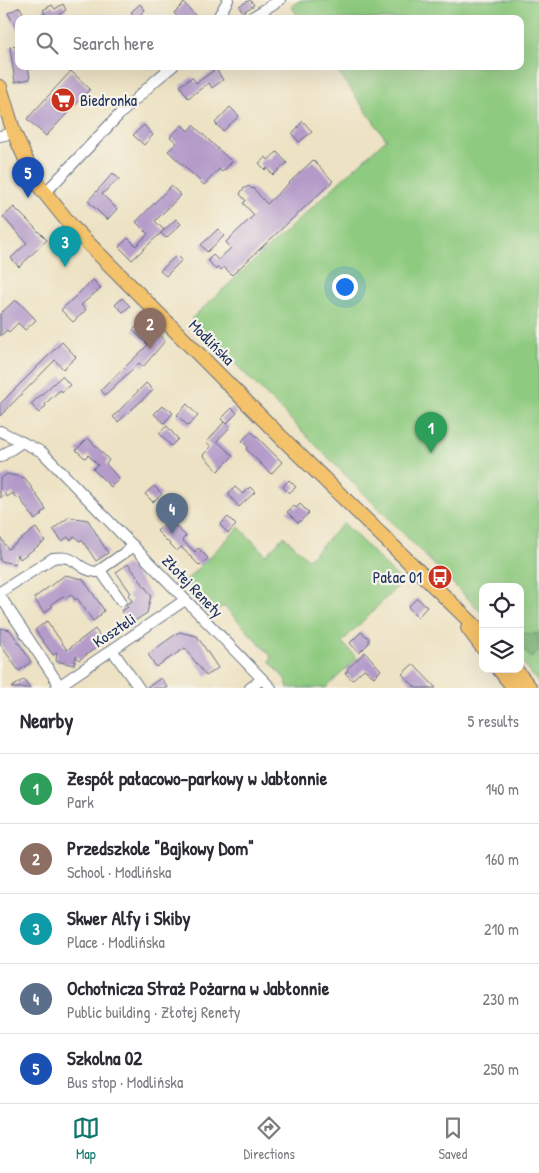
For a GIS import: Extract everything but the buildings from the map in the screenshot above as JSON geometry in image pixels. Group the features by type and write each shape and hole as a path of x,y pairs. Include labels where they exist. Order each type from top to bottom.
{"main road":[{"name":"Modlińska","path":"0,86 7,134 44,194 75,230 479,630"},
{"name":"Modlińska","path":"442,594 479,643"},
{"path":"502,673 514,688"},
{"path":"518,673 530,688"}],"street":[{"path":"219,15 228,0"},
{"path":"256,15 280,0"},
{"path":"44,194 118,116 168,70"},
{"name":"Złotej Renety","path":"0,431 42,452 271,688"},
{"path":"0,457 22,442"},
{"path":"1,590 53,558 63,556 73,559 90,571 97,572 134,546"},
{"path":"100,570 121,601"},
{"name":"Koszteli","path":"1,590 58,687 185,600"},
{"path":"112,650 139,688"},
{"path":"250,688 262,680"}],"green space":[{"path":"301,0 539,0 539,684 524,664 524,583 479,583 479,610 191,319 386,139 337,70 524,70 524,15 297,15 291,6"},
{"path":"344,523 402,582 342,642 357,658 326,688 288,688 286,680 270,662 272,657 225,607 221,607 213,612 184,582 239,527 266,555 284,536 308,559"},
{"path":"524,633 539,634 539,651 531,658 524,650"}],"place":[{"name":"Biedronka","path":"63,100"},
{"name":"Szkolna 02","path":"28,198"},
{"name":"Skwer Alfy i Skiby","path":"65,267"},
{"name":"Przedszkole \"Bajkowy Dom\"","path":"150,349"},
{"name":"Zespół pałacowo-parkowy w Jabłonnie","path":"431,453"},
{"name":"Ochotnicza Straż Pożarna w Jabłonnie","path":"172,534"},
{"name":"Pałac 01","path":"440,577"}]}
